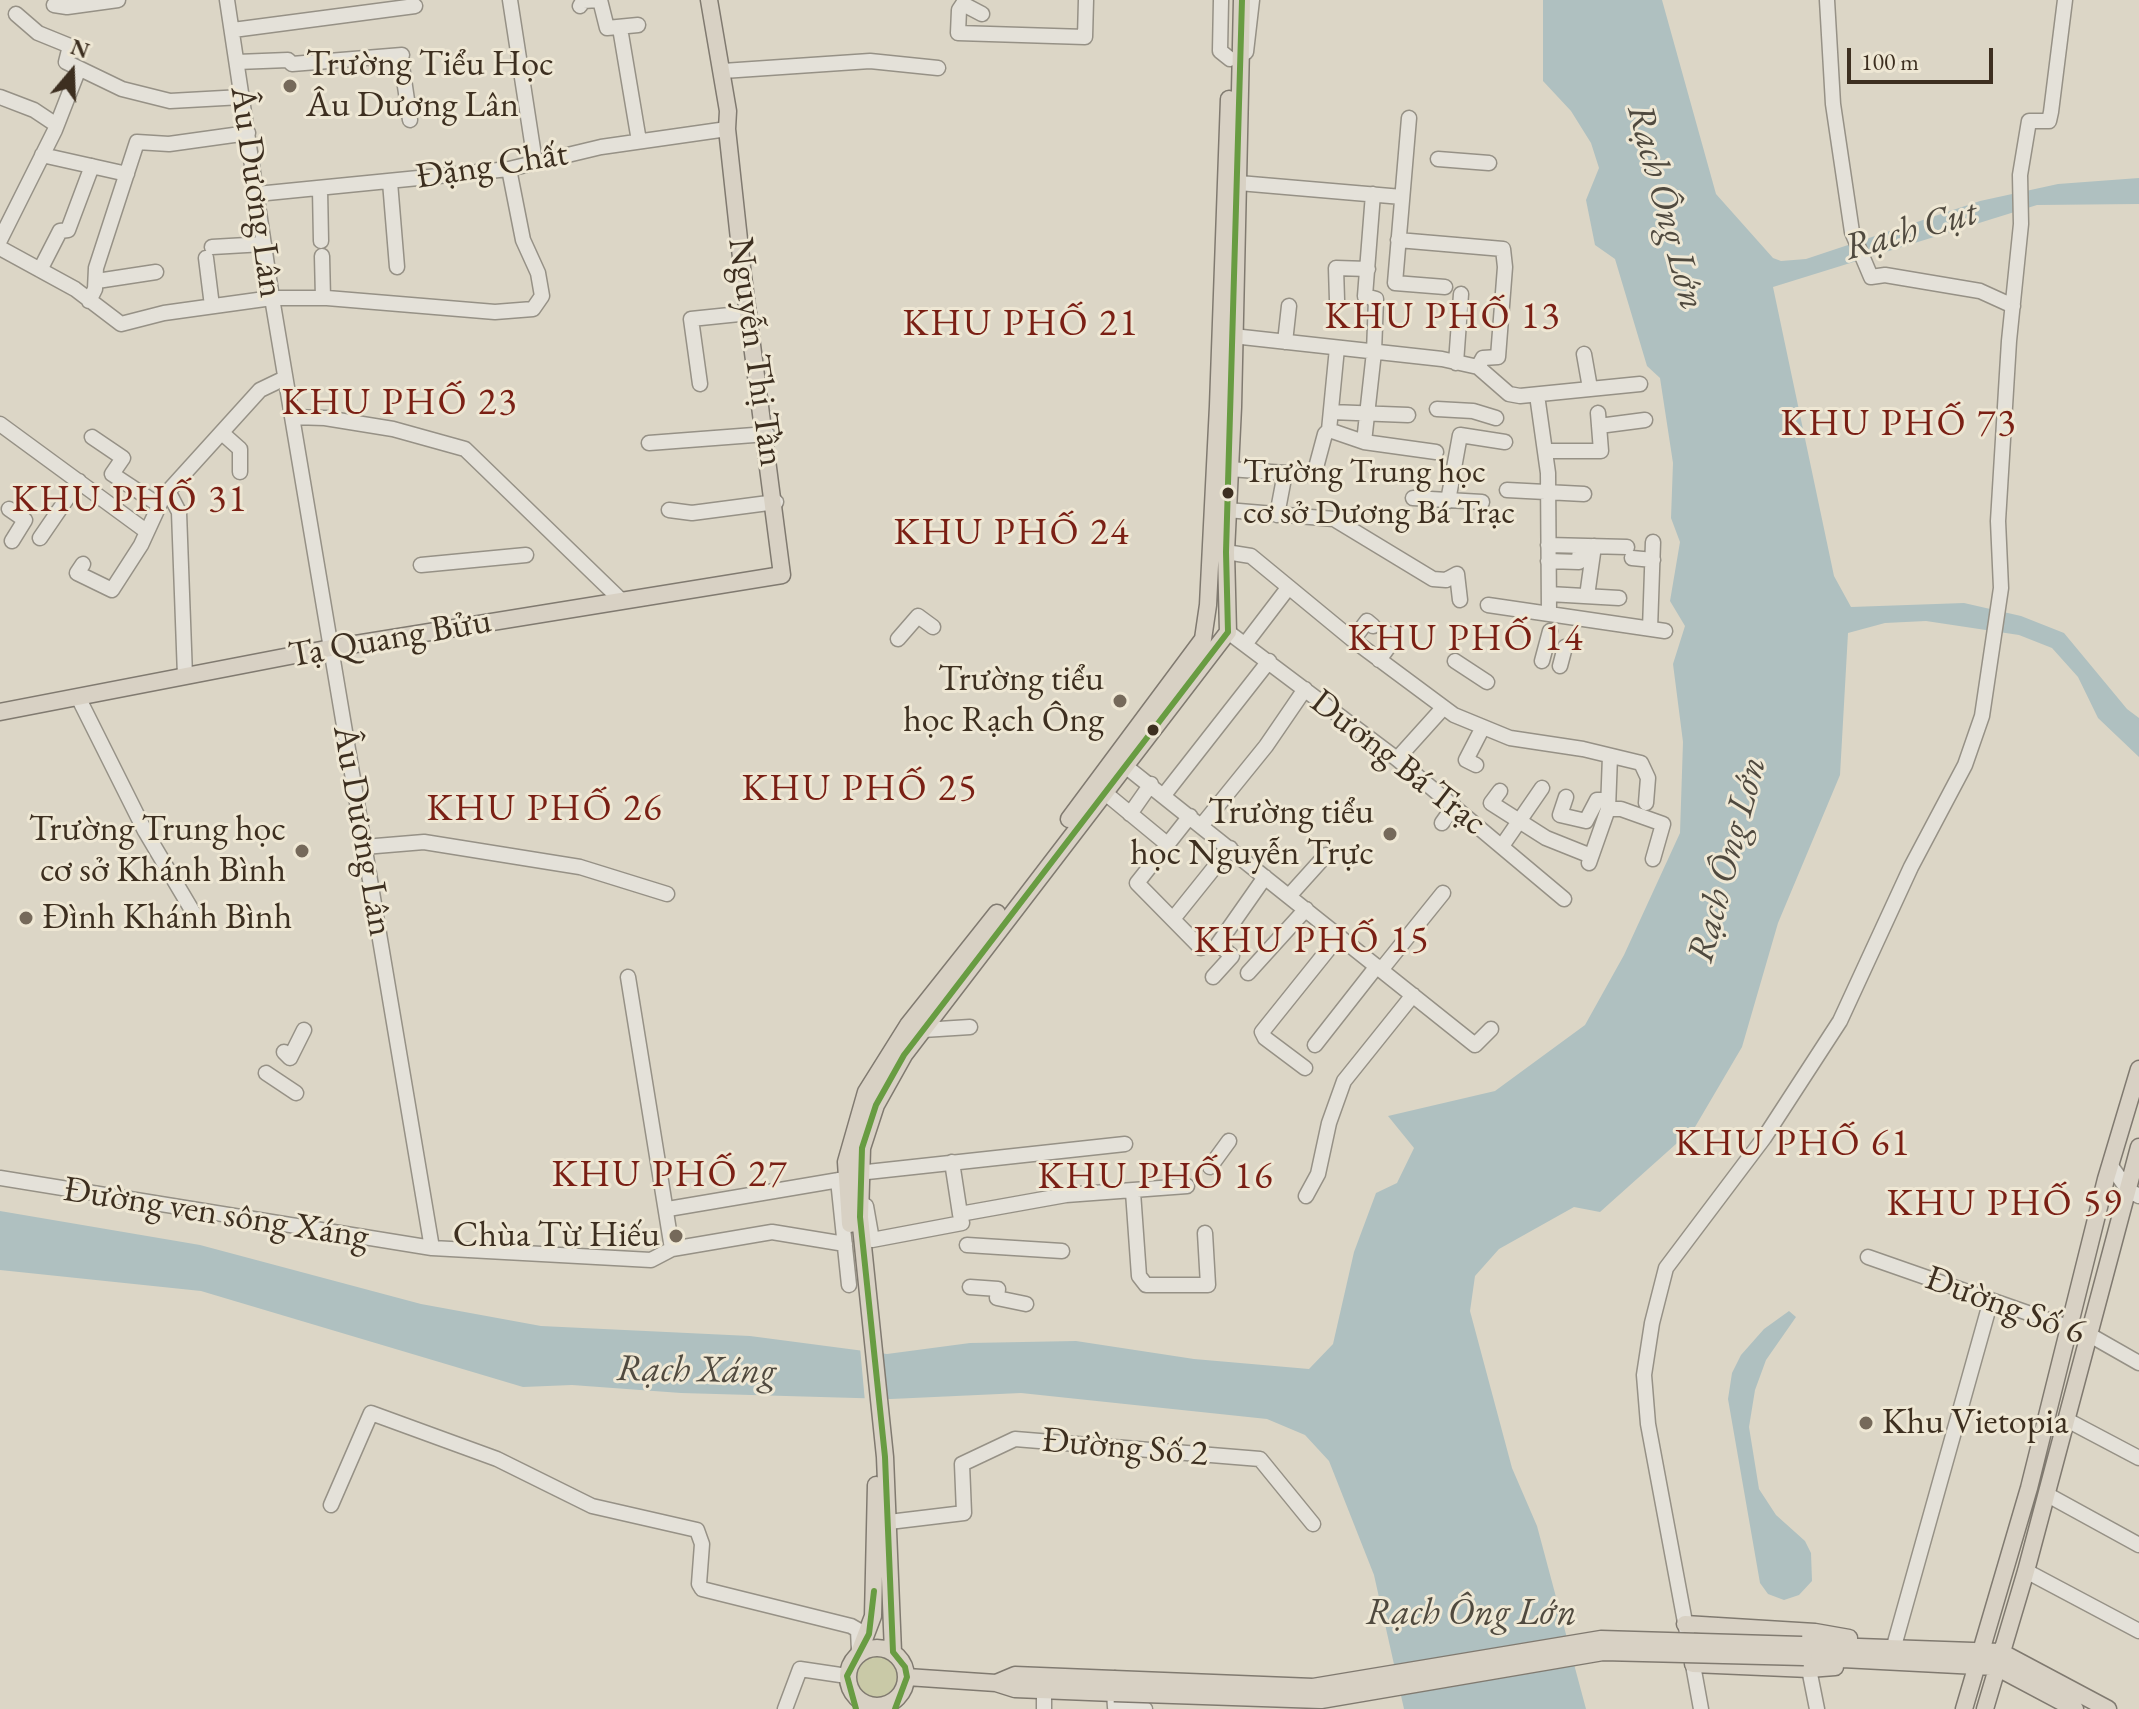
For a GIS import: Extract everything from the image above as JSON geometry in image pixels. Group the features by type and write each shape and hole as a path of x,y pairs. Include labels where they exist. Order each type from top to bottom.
{"main road":[{"name":"Nguyễn Thị Tần","path":"701,0 718,111 727,129"},
{"name":"Nguyễn Thị Tần","path":"709,0 723,71 727,129 776,502 782,575"},
{"path":"893,1652 889,1522 854,1218 852,1176 876,1105 916,1028 1120,761 1228,632 1226,552 1229,469 1225,393 1233,336 1239,183 1233,0"},
{"path":"916,1028 1104,792 1120,761 1203,639 1225,393 1236,54 1242,0"},
{"name":"Tạ Quang Bửu","path":"0,712 331,648 782,575"},
{"path":"1205,626 1228,632"},
{"path":"1964,1709 2029,1488 2111,1166 2139,1069"},
{"path":"1985,1709 2026,1571 2088,1334 2134,1193 2139,1147"},
{"path":"859,1653 876,1647 893,1652 905,1667 907,1677 896,1704 856,1703 847,1676 873,1616 880,1458"},
{"path":"2029,1488 2046,1494"},
{"path":"1685,1624 1815,1632 1893,1653"},
{"path":"907,1677 996,1683 1015,1689 1044,1690 1114,1686 1313,1687 1601,1639 1805,1657 1893,1653"},
{"path":"1693,1664 1893,1653 1978,1656 1998,1659 2108,1709"},
{"path":"1998,1659 2075,1709"},
{"path":"996,1683 1015,1675 1114,1686"}],"street":[{"path":"54,5 67,7 118,0"},
{"name":"Âu Dương Lân","path":"227,0 285,378 432,1248"},
{"path":"510,0 535,162"},
{"path":"580,6 583,1 600,0 607,28 638,25"},
{"path":"982,14 963,4 959,10 958,33 1085,37 1086,0"},
{"path":"1221,0 1220,51 1236,54 1248,49 1252,0"},
{"path":"1827,0 1833,104 1852,232 1871,277 1885,275 1980,291 2013,306"},
{"path":"1701,1709 1648,1424 1644,1375 1666,1268 1764,1138 1840,1021 1911,867 1966,763 1988,697 1999,603 1998,521 2021,224 2020,175 2029,121 2049,121 2065,0"},
{"path":"233,30 415,6"},
{"path":"16,14 38,33 70,46 66,62 78,71 122,89 170,101 242,97"},
{"path":"620,28 639,141"},
{"path":"237,62 402,61 410,120"},
{"path":"723,71 870,61 938,68"},
{"path":"0,240 7,209 42,155 78,71"},
{"path":"0,97 34,110 55,124"},
{"path":"1409,118 1395,283 1445,287"},
{"name":"Đặng Chất","path":"257,194 509,169 639,141 727,129"},
{"path":"89,301 97,281 96,268 137,142 169,144 248,133"},
{"path":"42,155 127,174"},
{"path":"1438,159 1489,163"},
{"path":"40,270 60,231 68,230 92,166"},
{"path":"0,248 40,270 121,324 272,298 323,298 495,312 533,309 542,296 538,273 523,240 509,169"},
{"path":"390,182 397,267"},
{"path":"1239,183 1402,197"},
{"path":"320,189 321,241"},
{"path":"1364,442 1374,352 1376,299 1365,296 1373,194"},
{"path":"1398,240 1503,249 1505,267 1498,357 1483,358 1478,367"},
{"path":"212,306 209,252 264,244"},
{"path":"322,256 323,298"},
{"path":"1337,300 1336,268 1368,269"},
{"path":"97,281 156,272"},
{"path":"1456,363 1461,294"},
{"path":"1285,342 1289,306"},
{"path":"700,384 691,319 749,313"},
{"path":"1233,336 1478,367 1509,394 1537,395 1640,384"},
{"path":"1229,469 1314,475 1325,434 1329,430 1337,348"},
{"path":"1584,354 1590,388"},
{"path":"83,564 77,573 112,590 168,491 260,390 285,378"},
{"path":"1537,395 1548,491 1549,612"},
{"path":"1437,409 1473,411 1496,418"},
{"path":"1331,412 1408,415"},
{"path":"292,417 325,418 393,429 465,449 622,601"},
{"path":"1545,451 1601,451 1599,419 1645,420"},
{"path":"0,424 146,531"},
{"path":"1329,430 1364,442 1436,452"},
{"path":"222,433 240,449 240,472"},
{"path":"649,443 767,434"},
{"path":"1448,501 1460,435 1505,442"},
{"path":"92,437 123,458 112,474 159,505"},
{"path":"1277,515 1285,473"},
{"path":"40,538 79,481"},
{"path":"1507,490 1584,494"},
{"path":"168,491 179,512 185,676"},
{"path":"1413,498 1482,502"},
{"path":"669,510 692,513 776,502"},
{"path":"9,509 25,520 12,541"},
{"path":"1227,510 1334,519 1433,579 1446,580 1457,574 1460,600"},
{"path":"1488,605 1657,630 1653,542"},
{"path":"1548,545 1630,552 1653,560"},
{"path":"1548,561 1579,562 1587,546"},
{"path":"1587,546 1587,596"},
{"path":"1226,552 1251,556 1353,640 1443,708 1510,738 1641,763 1648,778 1646,803"},
{"path":"421,565 526,555"},
{"path":"1246,643 1288,588"},
{"path":"1549,594 1619,598"},
{"path":"898,639 918,616 933,627"},
{"path":"1353,640 1367,621 1373,626"},
{"path":"1542,661 1550,631"},
{"name":"Dương Bá Trạc","path":"1228,632 1397,759 1564,899"},
{"path":"1379,660 1395,638 1389,634"},
{"path":"1560,666 1565,647"},
{"path":"1164,795 1269,661"},
{"path":"1455,661 1487,682"},
{"path":"1202,825 1263,750 1305,689"},
{"path":"78,697 145,831 196,917"},
{"path":"1397,759 1443,708"},
{"path":"1476,765 1466,760 1483,727"},
{"path":"1500,791 1491,803 1590,860 1608,804 1610,756"},
{"path":"1120,761 1475,1045 1491,1029"},
{"path":"1130,814 1151,784"},
{"path":"1502,846 1542,788"},
{"path":"1104,792 1167,844"},
{"path":"1566,797 1560,815 1565,817 1586,821 1597,800 1663,824 1653,859"},
{"path":"1442,823 1454,806"},
{"path":"1190,816 1137,883 1201,948"},
{"path":"1551,838 1565,817"},
{"path":"364,847 424,842 580,867 667,894"},
{"path":"1173,919 1230,848"},
{"path":"1289,896 1326,855"},
{"path":"1213,977 1232,956 1218,944 1265,877"},
{"path":"1315,1045 1443,893"},
{"path":"1248,973 1306,909"},
{"path":"1305,1068 1265,1038 1262,1032 1339,936"},
{"path":"628,977 635,1035 668,1209 672,1249"},
{"path":"1306,1196 1318,1174 1329,1123 1344,1081 1413,995"},
{"path":"916,1028 970,1027"},
{"path":"284,1052 290,1058 304,1030"},
{"path":"266,1073 296,1093"},
{"path":"1210,1167 1229,1141"},
{"path":"668,1209 852,1176 1125,1144"},
{"path":"852,1176 872,1240 962,1223 952,1162"},
{"path":"2111,1166 2134,1193"},
{"path":"849,1285 845,1244 852,1176"},
{"name":"Đường ven sông Xáng","path":"0,1178 432,1248"},
{"path":"960,1214 1052,1198 1187,1186"},
{"path":"1133,1192 1139,1276 1146,1285 1208,1285 1205,1233"},
{"path":"432,1248 651,1260 672,1249 776,1232 845,1244"},
{"path":"967,1245 1062,1251"},
{"name":"Đường Số 6","path":"1868,1257 2088,1334 2139,1363"},
{"path":"970,1287 998,1289 997,1298 1026,1304"},
{"path":"1893,1653 1991,1300"},
{"path":"331,1505 371,1413 497,1459 592,1506 697,1530 702,1544 699,1584 702,1589 851,1626 860,1636 859,1653"},
{"path":"2067,1420 2139,1458"},
{"name":"Đường Số 2","path":"889,1522 964,1513 962,1464 1015,1439 1260,1459 1313,1524"},
{"path":"2046,1494 2139,1545"},
{"path":"2026,1571 2139,1631"},
{"path":"1805,1657 1817,1709"},
{"path":"785,1709 800,1669 847,1676"},
{"path":"1114,1686 1115,1707 1145,1709"},
{"path":"1044,1690 1044,1709"}],"green space":[{"path":"878,1654 894,1660 900,1676 894,1692 878,1698 862,1692 856,1676 862,1660"}],"water":[{"name":"Rạch Ông Lớn","path":"1543,0 1662,0 1716,194 1773,258 1781,261 1806,259 1980,201 2058,184 2139,178 2139,204 2037,205 1773,287 1834,576 1851,607 1964,603 2021,616 2064,633 2127,709 2139,718 2139,757 2098,718 2078,677 2052,648 2019,635 1926,621 1885,623 1848,633 1840,775 1778,923 1742,1047 1695,1127 1600,1212 1574,1207 1499,1249 1475,1276 1470,1311 1512,1468 1537,1526 1586,1709 1404,1709 1374,1575 1329,1461 1305,1435 1267,1419 1021,1393 891,1399 681,1393 572,1385 523,1387 201,1291 0,1270 0,1211 200,1245 421,1304 541,1326 750,1336 887,1354 970,1343 1076,1341 1194,1359 1309,1369 1333,1344 1354,1252 1376,1193 1397,1183 1414,1148 1388,1116 1495,1091 1585,1025 1624,955 1680,833 1683,742 1673,664 1685,626 1670,601 1680,542 1671,518 1673,463 1660,378 1647,366 1615,259 1595,245 1586,200 1599,168 1591,143 1571,111 1543,81"},
{"path":"1789,1311 1796,1317 1766,1360 1755,1390 1749,1427 1759,1489 1776,1515 1805,1541 1811,1553 1812,1581 1799,1595 1784,1600 1768,1594 1760,1583 1728,1399 1732,1373 1741,1355 1764,1329"}],"pier":[{"path":"860,1347 880,1349 885,1403 865,1402"}],"transit line":[{"path":"895,1709 907,1677 905,1667 893,1652 885,1457 860,1217 862,1148 876,1105 904,1055 1228,632 1226,552 1242,0"},
{"path":"856,1709 847,1676 869,1634 874,1591"}],"place":[{"name":"Trường Tiểu Học Âu Dương Lân","path":"290,86"},
{"name":"Trường Trung học cơ sở Dương Bá Trạc","path":"1228,493"},
{"name":"Trường tiểu học Rạch Ông","path":"1120,701"},
{"name":"Trường tiểu học Nguyễn Trực","path":"1390,834"},
{"name":"Trường Trung học cơ sở Khánh Bình","path":"302,851"},
{"name":"Đình Khánh Bình","path":"26,918"},
{"name":"Chùa Từ Hiếu","path":"676,1236"},
{"name":"Khu Vietopia","path":"1866,1423"}],"district":[{"name":"KHU PHỐ 13","path":"1443,318"},
{"name":"KHU PHỐ 21","path":"1021,325"},
{"name":"KHU PHỐ 23","path":"400,404"},
{"name":"KHU PHỐ 73","path":"1899,425"},
{"name":"KHU PHỐ 31","path":"130,501"},
{"name":"KHU PHỐ 24","path":"1012,534"},
{"name":"KHU PHỐ 14","path":"1466,640"},
{"name":"KHU PHỐ 25","path":"860,790"},
{"name":"KHU PHỐ 26","path":"545,810"},
{"name":"KHU PHỐ 15","path":"1312,942"},
{"name":"KHU PHỐ 61","path":"1793,1145"},
{"name":"KHU PHỐ 27","path":"670,1176"},
{"name":"KHU PHỐ 16","path":"1156,1178"},
{"name":"KHU PHỐ 59","path":"2005,1205"}],"water label":[{"name":"Rạch Cụt","path":"1911,231"},
{"name":"Rạch Xáng","path":"696,1371"}]}
